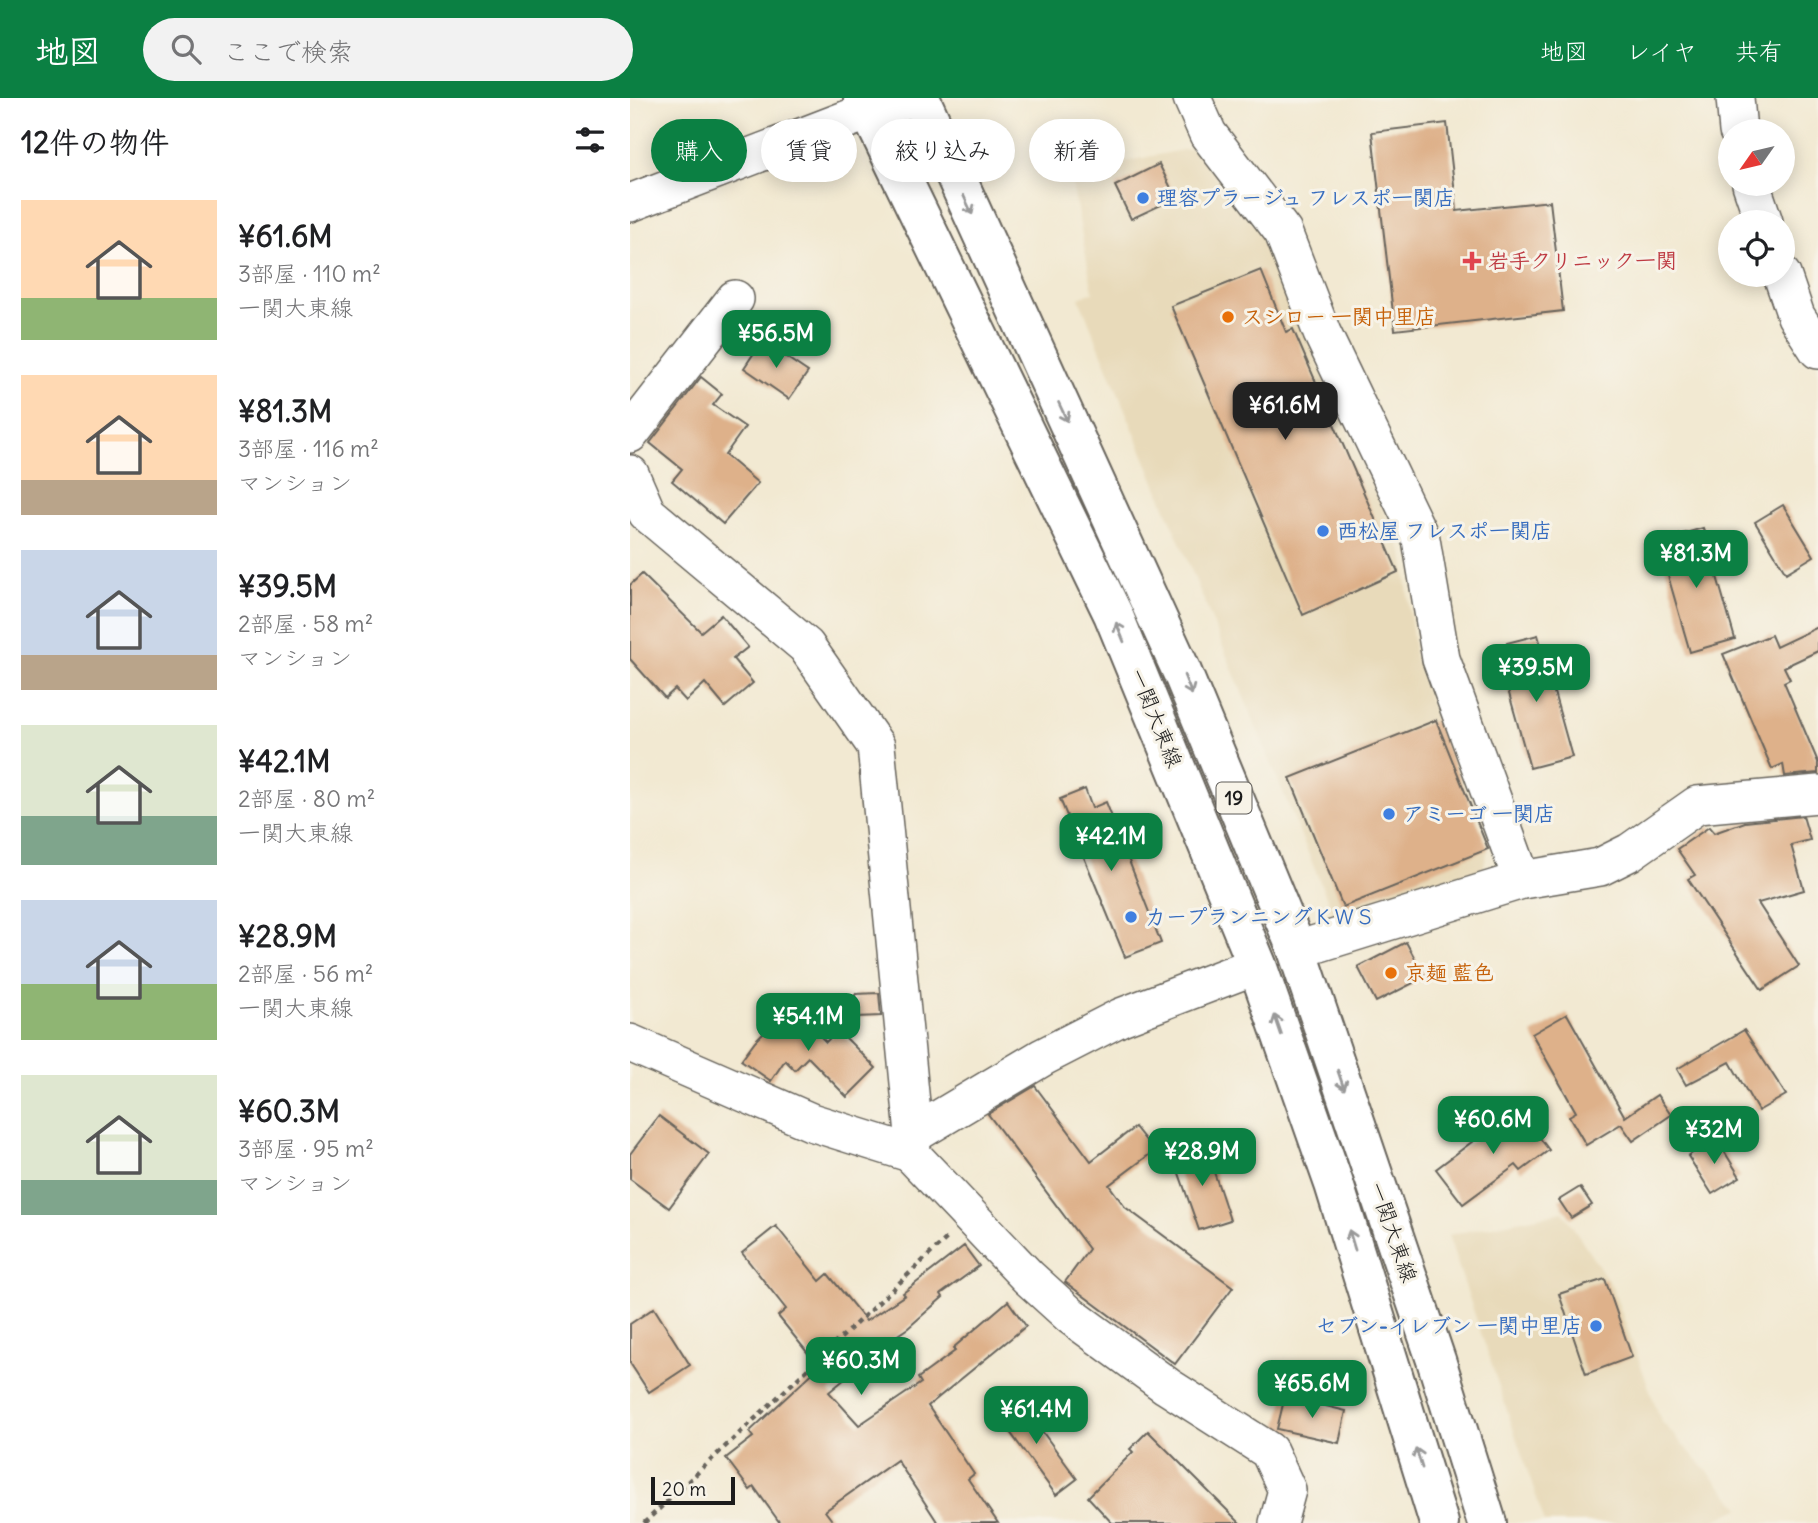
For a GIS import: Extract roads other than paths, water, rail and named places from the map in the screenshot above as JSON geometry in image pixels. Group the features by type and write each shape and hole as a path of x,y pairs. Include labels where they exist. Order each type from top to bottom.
{"main road":[{"name":"一関大東線","path":"920,98 1182,672 1297,950 1436,1360 1487,1523"},
{"name":"一関大東線","path":"866,104 1113,614 1257,965 1334,1184 1439,1523"}],"street":[{"path":"630,202 866,104 912,98"},
{"path":"1192,98 1208,134 1283,232 1322,333 1421,538 1441,659 1522,880"},
{"path":"1735,98 1737,119"},
{"path":"1786,287 1796,316 1818,350"},
{"path":"630,433 735,299"},
{"path":"630,474 648,513 806,646 876,746 912,1144 970,1216 1028,1277 1071,1316 1167,1386 1269,1451 1287,1490 1278,1523"},
{"path":"1297,950 1522,880 1600,867 1630,852 1697,805 1818,794"},
{"path":"630,1043 811,1122 912,1144 1043,1057 1121,1017 1257,965"}],"place":[{"name":"理容プラージュ フレスポ一関店","path":"1143,198"},
{"name":"岩手クリニック一関","path":"1472,261"},
{"name":"スシロー 一関中里店","path":"1228,317"},
{"name":"西松屋 フレスポ一関店","path":"1323,531"},
{"name":"アミーゴ 一関店","path":"1389,814"},
{"name":"カープランニングＫＷＳ","path":"1131,917"},
{"name":"京麺 藍色","path":"1391,973"},
{"name":"セブン-イレブン 一関中里店","path":"1596,1326"}]}
